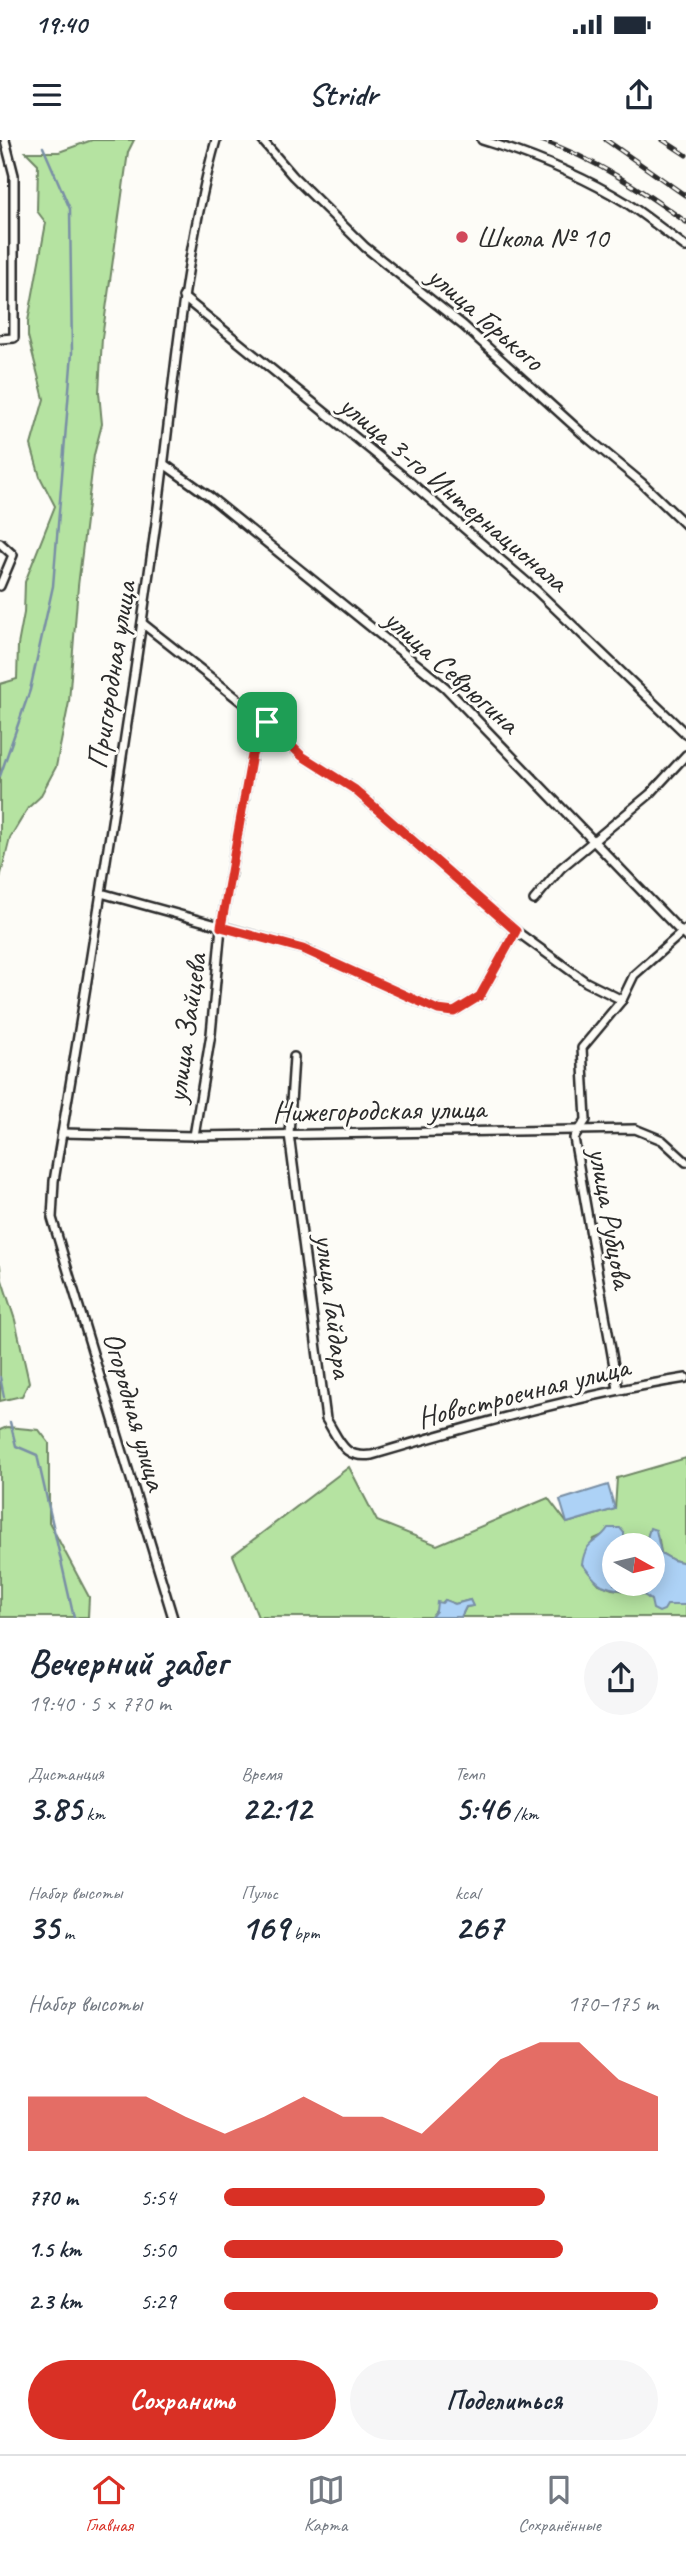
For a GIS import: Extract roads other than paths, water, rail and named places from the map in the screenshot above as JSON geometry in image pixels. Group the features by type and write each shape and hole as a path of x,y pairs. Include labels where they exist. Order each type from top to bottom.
{"street":[{"path":"0,339 14,338 14,175 2,140"},
{"name":"Пригородная улица","path":"52,1218 54,1181 142,623 183,298 204,183 216,140"},
{"name":"улица Горького","path":"262,140 293,176 365,247 464,326 686,525"},
{"path":"482,140 511,148 572,174 625,202 686,247"},
{"name":"улица 3-го Интернационала","path":"183,298 409,481 537,591 686,734"},
{"name":"улица Севрюгина","path":"164,464 209,497 445,687 685,933"},
{"path":"0,543 13,555 0,586"},
{"path":"142,623 267,722 302,756 354,789 516,931 586,982 622,1000"},
{"name":"улица Зайцева","path":"194,1136 211,1034 221,927 252,755 267,722"},
{"path":"534,900 561,868 650,794 686,755"},
{"path":"101,893 303,949 438,1010 454,1012 480,996 516,931"},
{"name":"улица Рубцова","path":"618,1389 574,1138 586,1120 582,1048 622,1000 634,975 685,933"},
{"name":"улица Гайдара","path":"293,1057 289,1134 326,1419 346,1451 358,1457 372,1455"},
{"name":"Нижегородская улица","path":"62,1133 194,1136 635,1129 662,1140 686,1162"},
{"name":"Огородная улица","path":"52,1218 173,1618"},
{"name":"Новостроечная улица","path":"372,1455 481,1422 618,1389 686,1378"}],"water":[{"path":"608,1485 615,1509 567,1523 560,1500"},
{"path":"608,1528 620,1528 624,1533 604,1533"},
{"path":"602,1535 602,1585 582,1564 586,1550"},
{"path":"665,1555 686,1563 686,1605 667,1605 659,1612 653,1609 651,1600 645,1596 665,1596"},
{"path":"445,1600 455,1604 470,1600 473,1606 466,1607 461,1617 431,1617 436,1611 437,1602 442,1603"}],"waterway":[{"path":"0,776 30,690 53,586 72,353 70,209 43,147"},
{"path":"0,1377 4,1397"},
{"path":"10,1422 16,1446 37,1455 74,1618"}],"railway":[{"path":"541,140 580,156 616,176 686,222"},
{"path":"606,140 686,196"},
{"path":"663,140 686,155"}],"place":[{"name":"Школа № 10","path":"462,237"}]}
